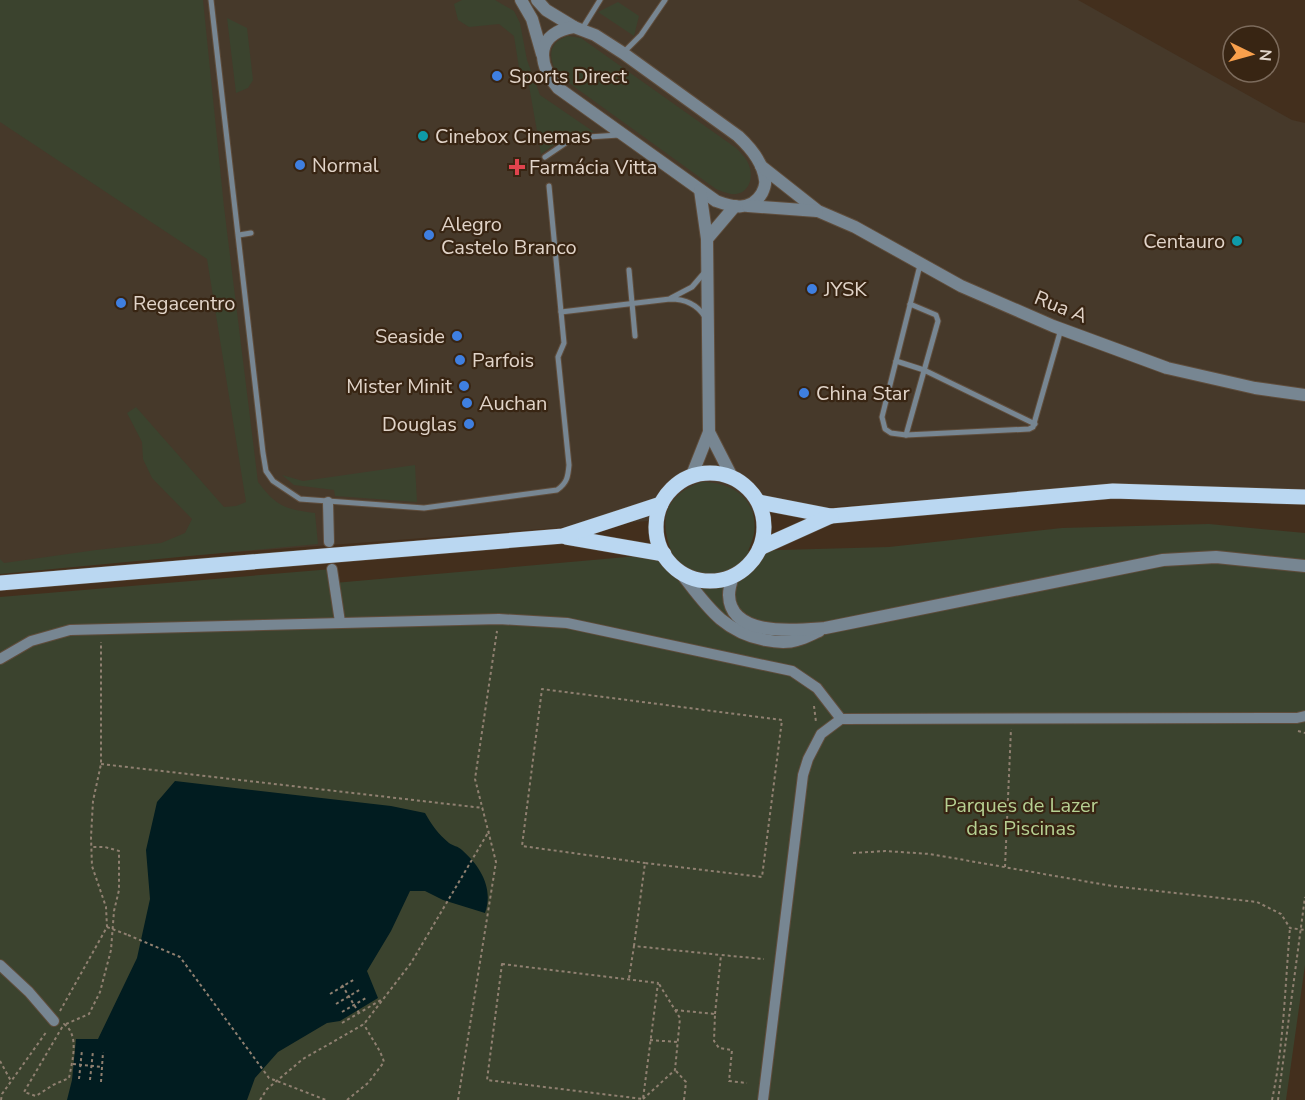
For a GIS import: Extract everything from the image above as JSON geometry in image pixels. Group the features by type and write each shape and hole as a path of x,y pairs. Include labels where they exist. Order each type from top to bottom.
{"main road":[{"path":"705,472 732,477 748,487 759,502 764,517 764,532 760,548 753,560 733,576 706,581 681,573 671,565 658,542 657,516 661,504 674,487 692,475 705,472"},
{"path":"759,502 831,516 1113,491 1305,497"},
{"path":"0,583 563,536 661,504"},
{"path":"760,548 831,516"},
{"path":"563,536 663,554"}],"street":[{"path":"521,0 532,19 542,56"},
{"path":"537,0 546,10 578,28"},
{"path":"542,56 544,47 553,34 562,29 578,28"},
{"name":"Rua A","path":"578,28 595,35 622,53 738,136 750,147 761,166 818,211 855,227 961,286 1060,329 1167,369 1305,396"},
{"name":"Rua A","path":"542,56 549,77 558,88 716,201 742,206 818,211"},
{"path":"707,239 742,206 758,199 765,186 761,166"},
{"path":"692,475 710,432 707,239 700,190"},
{"path":"710,432 732,477"},
{"path":"328,502 329,542"},
{"path":"733,576 729,595 733,610 743,620 758,626 784,630 825,628 1162,560 1216,557 1305,566"},
{"path":"332,569 340,622"},
{"path":"681,573 718,618 726,625 750,637 774,642 796,641 825,628"},
{"path":"0,659 31,641 70,630 499,619 567,623 792,671 817,688 841,719"},
{"path":"763,1100 803,776 808,759 821,734 841,719 1302,718"},
{"path":"0,965 59,1023"}],"lane":[{"path":"211,0 266,471 273,481 300,499 424,508 557,490 568,480 569,465 558,357 564,343 549,186"},
{"path":"578,28 600,0"},
{"path":"622,53 641,35 665,0"},
{"path":"545,157 573,138 622,134"},
{"path":"239,235 251,233"},
{"path":"920,263 882,417 882,424 891,433 906,435 1029,429 1035,424 1060,329"},
{"path":"670,299 692,287 707,267"},
{"path":"629,270 635,336"},
{"path":"561,312 683,299 703,313 708,324"},
{"path":"906,435 938,321 936,315 910,304"},
{"path":"896,361 924,370 1035,424"}],"path":[{"path":"458,1100 496,862 475,779 499,619"},
{"path":"59,1023 68,1026 73,1036 69,1078 52,1085 36,1096 24,1092 107,927 106,907 92,866 91,847 93,801 101,764 101,629"},
{"path":"542,689 782,720 762,877 645,863 522,846 542,689"},
{"path":"814,706 816,723"},
{"path":"1005,867 1012,717"},
{"path":"101,764 483,808"},
{"path":"260,1100 267,1089 303,1059 364,1023 411,963 489,830"},
{"path":"1,1100 2,1094 11,1081 59,1023 89,1014 100,992 111,950 114,911 119,890 119,851 105,847 91,847"},
{"path":"853,853 885,851 930,854 1112,886 1257,902 1281,914 1290,928 1281,1038 1272,1100"},
{"path":"629,979 645,863"},
{"path":"1278,1100 1305,897"},
{"path":"107,927 180,957 269,1078 326,1100"},
{"path":"1290,928 1305,930"},
{"path":"634,946 764,959"},
{"path":"721,955 714,1041 719,1048 732,1050 729,1081 747,1083"},
{"path":"502,964 658,983 680,1018 675,1070 643,1099 487,1080 502,964"},
{"path":"330,994 355,979"},
{"path":"643,1099 658,983"},
{"path":"342,985 359,1013"},
{"path":"336,1004 361,989"},
{"path":"342,1012 366,998"},
{"path":"342,1023 383,998"},
{"path":"675,1010 715,1014"},
{"path":"347,1100 368,1083 384,1062 381,1051 372,1040 364,1023"},
{"path":"650,1040 677,1042"},
{"path":"79,1079 82,1050"},
{"path":"90,1080 93,1051"},
{"path":"101,1082 103,1052"},
{"path":"0,1061 11,1081"},
{"path":"72,1064 103,1067"},
{"path":"675,1070 686,1082 684,1100"},
{"path":"603,1094 603,1100"}],"shaded area":[{"path":"0,0 1078,0 1221,80 1221,84 1228,84 1292,120 1305,123 1305,494 1083,488 0,570"}],"green space":[{"path":"0,0 203,0 224,207 258,482 276,502 296,510 315,513 318,544 0,574 0,559 4,563 161,543 185,533 192,519 152,478 143,459 142,442 127,413 136,407 224,507 246,502 207,259 0,122"},
{"path":"462,0 495,0 514,11 520,23 527,60 540,95 594,132 567,136 541,154 528,80 519,68 514,36 499,24 469,27 458,20 454,4"},
{"path":"618,2 639,16 634,36 598,12"},
{"path":"227,18 247,28 253,80 248,88 236,93"},
{"path":"568,36 581,38 736,148 746,159 750,168 749,185 746,189 737,194 731,194 716,189 558,75 551,52 556,43"},
{"path":"415,465 417,502 335,496 334,490 294,485 282,475 303,481"},
{"name":"Parques de Lazer das Piscinas","path":"702,482 724,485 733,489 748,503 754,522 754,534 748,551 889,547 1062,528 1209,524 1305,533 1305,965 1286,1100 0,1100 0,597 332,569 334,583 672,553 666,529 668,510 680,494"}],"water":[{"path":"175,781 391,806 425,813 442,836 462,850 480,870 488,895 485,913 443,900 425,891 410,891 391,931 367,971 378,998 340,1021 327,1023 278,1052 255,1078 247,1100 67,1100 72,1080 76,1039 98,1039 137,958 150,899 146,850 157,802"}],"place":[{"name":"Sports Direct","path":"497,76"},
{"name":"Cinebox Cinemas","path":"423,136"},
{"name":"Normal","path":"300,165"},
{"name":"Farmácia Vitta","path":"517,167"},
{"name":"Alegro Castelo Branco","path":"429,235"},
{"name":"Centauro","path":"1237,241"},
{"name":"JYSK","path":"812,289"},
{"name":"Regacentro","path":"121,303"},
{"name":"Seaside","path":"457,336"},
{"name":"Parfois","path":"460,360"},
{"name":"Mister Minit","path":"464,386"},
{"name":"China Star","path":"804,393"},
{"name":"Auchan","path":"467,403"},
{"name":"Douglas","path":"469,424"}]}
